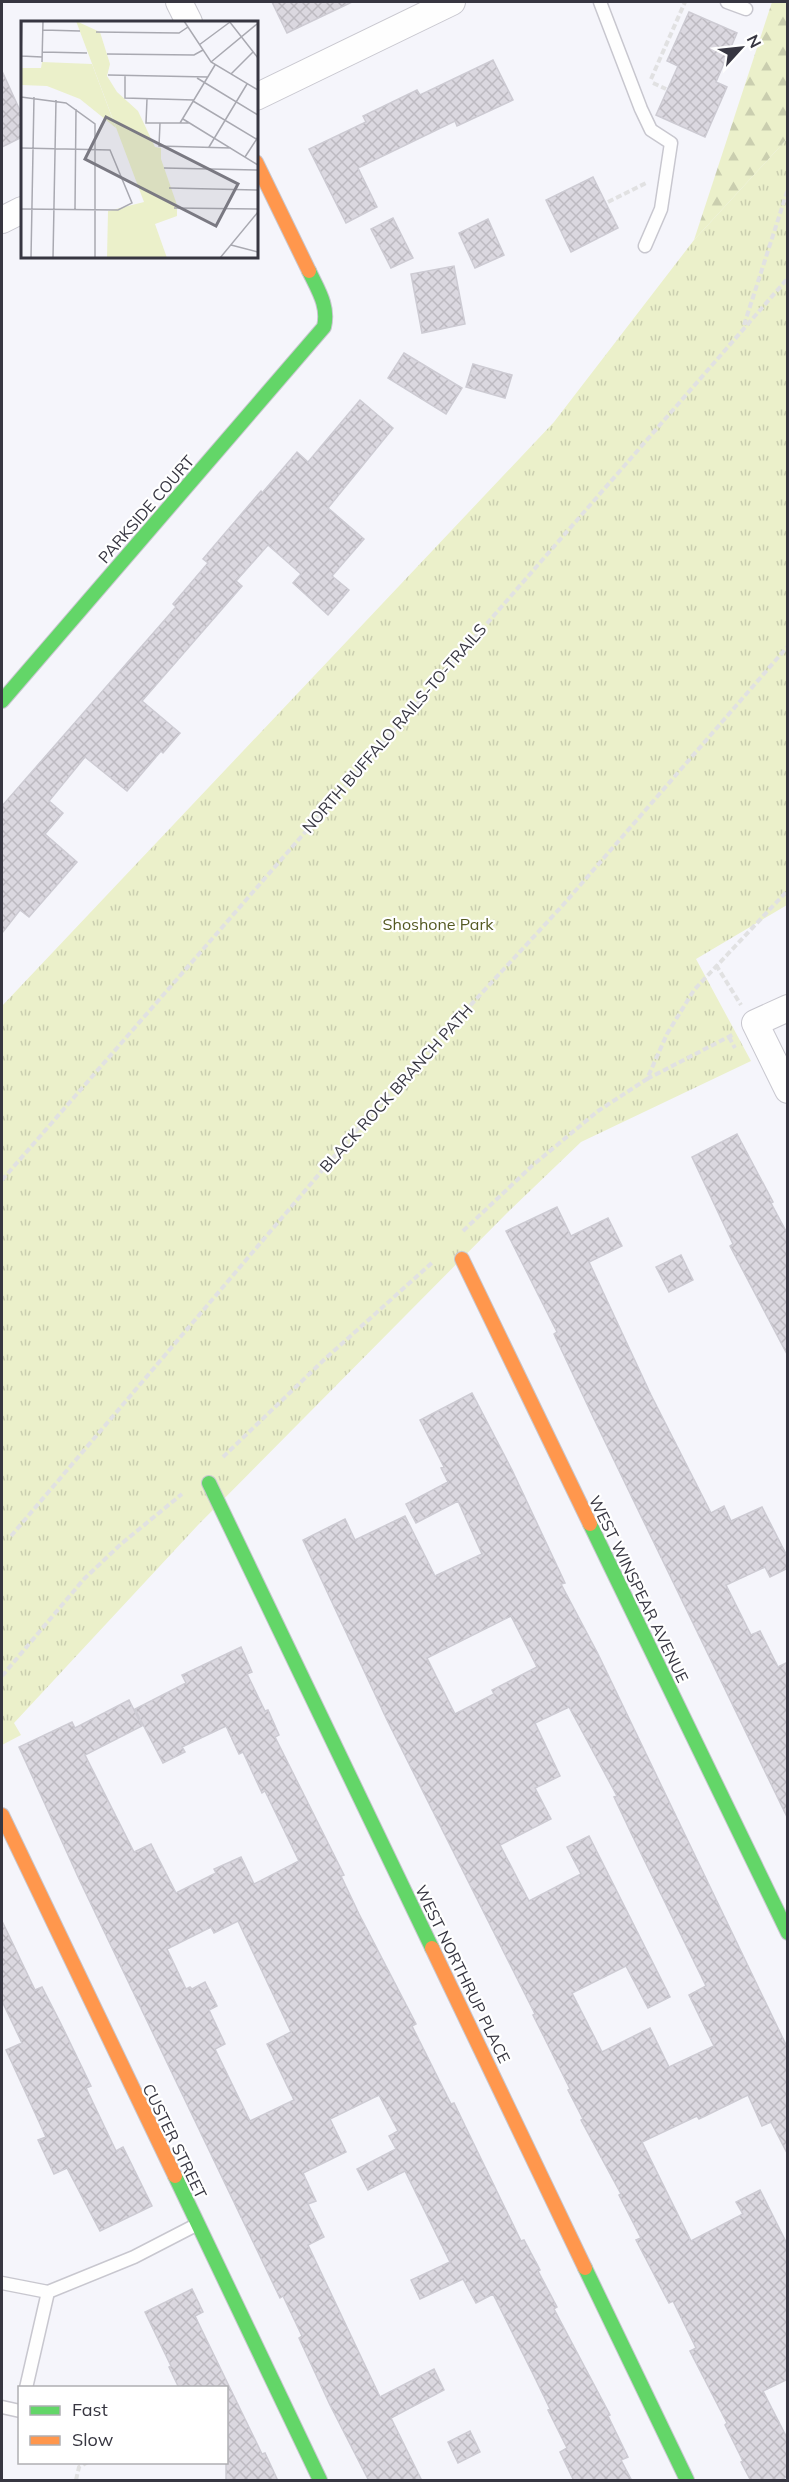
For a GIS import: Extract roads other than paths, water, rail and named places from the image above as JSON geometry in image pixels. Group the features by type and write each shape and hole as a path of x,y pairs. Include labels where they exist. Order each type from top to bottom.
{"street":[{"path":"179,2 188,21"},
{"path":"258,96 452,2"},
{"name":"PARKSIDE COURT","path":"2,701 324,327 327,315 324,303 258,166"},
{"path":"2,220 21,210"},
{"path":"788,1008 751,1019 788,1090"},
{"name":"WEST WINSPEAR AVENUE","path":"462,1259 788,1933"},
{"name":"WEST NORTHRUP PLACE","path":"209,1483 687,2481"},
{"name":"CUSTER STREET","path":"2,1815 320,2481"}],"lane":[{"path":"600,2 651,130 671,143 661,209 645,246"},
{"path":"726,2 746,9"},
{"path":"2,2283 48,2292 134,2257 197,2224"},
{"path":"26,2386 48,2292"},
{"path":"2,2407 18,2411"}],"park label":[{"name":"Shoshone Park","path":"438,924"}]}
